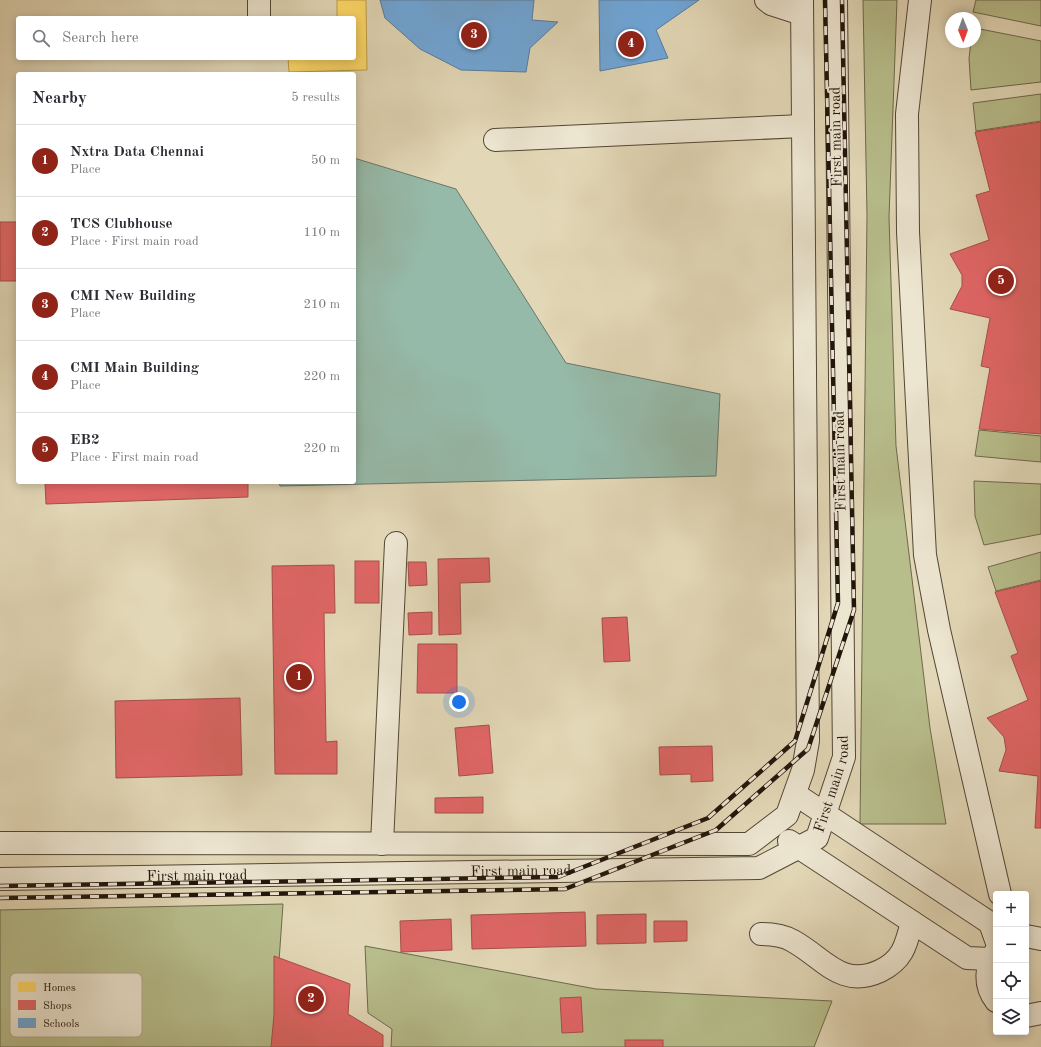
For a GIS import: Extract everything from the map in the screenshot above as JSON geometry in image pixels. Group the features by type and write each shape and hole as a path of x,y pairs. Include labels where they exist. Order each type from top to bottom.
{"street":[{"path":"259,0 259,16"},
{"path":"0,843 749,844 787,815 803,770 808,741 802,7 772,4 766,0"},
{"name":"First main road","path":"0,879 758,868 817,838 844,757 836,0"},
{"path":"920,0 907,114 908,232 925,555 940,630 999,891"},
{"path":"495,140 803,126"},
{"path":"382,844 396,543"},
{"path":"795,794 826,813 990,923 993,943"},
{"path":"771,827 798,848 967,958 993,950"},
{"path":"761,934 775,934 793,941 831,970 850,976 868,976 892,965 906,948 912,922"},
{"path":"1029,937 1041,939"},
{"path":"993,953 987,971 988,984 996,999"}],"shaded area":[{"path":"863,0 897,0 889,217 896,446 930,728 946,824 860,824 867,215"},
{"path":"976,0 1041,0 1041,26 981,14 981,12 973,12"},
{"path":"981,29 1041,41 1041,82 971,90 969,58 970,48 981,48"},
{"path":"1041,94 1041,121 976,131 973,103"},
{"path":"356,159 456,189 566,363 720,394 716,476 280,486 280,484 356,484"},
{"path":"979,430 1041,436 1041,462 975,456"},
{"path":"974,481 1041,484 1041,534 984,545 975,516"},
{"path":"1041,552 1041,580 996,591 988,567"},
{"path":"283,904 273,1047 0,1047 0,910"},
{"path":"365,946 596,989 832,1001 814,1047 391,1047 392,1029 368,1013"}],"building: Homes":[{"path":"337,0 366,0 367,70 289,72 288,60 356,60 356,16 337,16"}],"building: Shops":[{"path":"1041,122 1041,434 979,429 990,368 981,366 990,318 950,309 962,286 962,275 950,254 989,240 976,195 990,191 975,132"},
{"path":"0,222 16,222 16,281 0,281"},
{"path":"45,484 248,484 248,497 46,504"},
{"path":"489,558 490,582 460,583 461,634 439,635 438,559"},
{"path":"355,561 379,561 379,603 355,603"},
{"path":"408,562 426,562 427,585 409,586"},
{"path":"334,565 335,613 324,613 326,742 337,741 337,774 275,774 272,566"},
{"path":"1041,581 1041,828 1035,828 1038,776 999,771 1006,750 1004,737 987,718 1028,700 1011,656 1018,653 995,592"},
{"path":"432,612 432,634 409,635 408,613"},
{"path":"627,617 630,661 604,662 602,618"},
{"path":"418,644 457,644 457,693 417,693"},
{"path":"240,698 242,775 116,778 115,701"},
{"path":"489,725 493,773 459,776 455,728"},
{"path":"712,746 713,781 691,782 691,774 660,775 659,747"},
{"path":"483,797 483,813 435,813 435,798"},
{"path":"585,912 586,946 472,949 471,915"},
{"path":"646,914 646,943 597,944 597,915"},
{"path":"451,919 452,950 401,952 400,921"},
{"path":"654,921 687,921 687,941 654,942"},
{"path":"274,956 350,984 348,1014 383,1035 383,1047 271,1047 274,1015"},
{"path":"581,997 583,1032 562,1033 560,998"},
{"path":"625,1040 663,1040 663,1047 625,1047"}],"building: Schools":[{"path":"380,0 534,0 532,20 558,22 530,48 526,72 461,70 420,49 385,18"},
{"path":"599,0 699,0 656,30 668,58 600,71"}],"railway":[{"path":"0,886 558,877 708,818 795,741 838,603 825,0"},
{"path":"0,898 565,889 716,830 808,749 854,610 842,0"}],"place":[{"name":"CMI New Building","path":"474,35"},
{"name":"CMI Main Building","path":"631,44"},
{"name":"EB2","path":"1001,281"},
{"name":"Nxtra Data Chennai","path":"299,677"},
{"name":"TCS Clubhouse","path":"311,999"}]}
